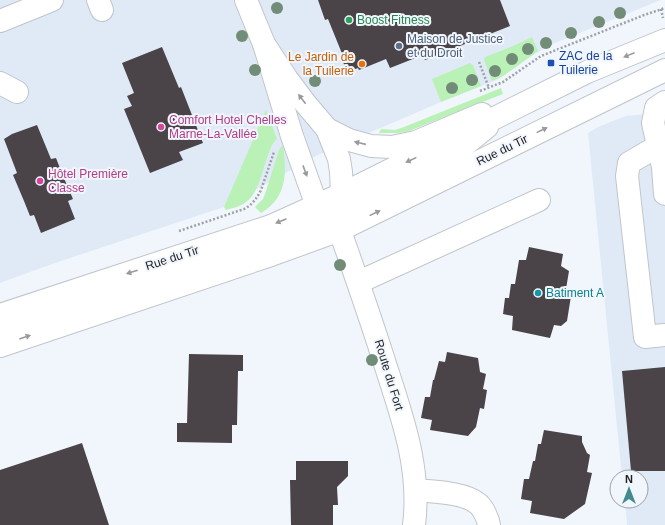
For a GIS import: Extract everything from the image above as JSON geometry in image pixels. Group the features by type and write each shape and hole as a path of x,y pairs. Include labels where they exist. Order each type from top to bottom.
{"main road":[{"path":"0,21 52,0"},
{"path":"246,0 264,44 287,79 327,129 339,159 341,172 333,211"},
{"name":"Rue du Tir","path":"0,346 271,255 333,211 500,116 587,72 665,40"},
{"name":"Route du Fort","path":"264,44 292,136 333,211 370,314 399,406 410,447 414,470 416,490 414,525"},
{"name":"Rue du Tir","path":"0,315 271,226 333,211 665,70"},
{"name":"Rue du Tir","path":"327,129 349,140 371,146 392,147 416,142 511,102 569,81"},
{"path":"665,102 656,108 653,123 663,167 665,194"},
{"path":"658,146 629,163 627,176 645,337 665,335"},
{"path":"359,282 539,200"},
{"path":"0,328 40,315 98,283"},
{"path":"416,490 460,495 478,504 488,519 489,525"}],"path":[{"path":"476,93 503,82 541,56 665,8"},
{"path":"661,9 663,18"},
{"path":"479,62 489,88"},
{"path":"174,233 244,209 252,204 261,190 276,146 280,142 292,136"}],"shaded area":[{"path":"0,0 661,0 555,43 533,55 499,79 441,102 318,155 224,207 52,264 0,283"},
{"path":"665,112 665,525 627,525 626,509 649,509 649,469 621,469 588,133 600,126 626,116"}],"green space":[{"path":"532,37 538,51 503,76 492,81 484,60 485,57"},
{"path":"470,63 473,65 481,86 441,102 432,79"},
{"path":"501,88 503,94 409,131 399,133 379,133 381,129 395,130 404,127"},
{"path":"266,110 277,139 273,143 254,194 244,204 226,210 224,207"},
{"path":"283,146 285,175 283,184 276,200 270,207 261,213 255,207 263,199 279,150"}],"building":[{"path":"318,0 500,0 510,26 425,60 423,55 390,68 386,59 359,70 358,68 347,72 341,57 343,56 328,19 325,20"},
{"name":"Comfort Hotel Chelles Marne-La-Vallée","path":"162,47 179,88 181,87 203,143 179,152 183,160 150,173 124,109 132,106 127,96 134,93 122,63"},
{"name":"Hôtel Première Classe","path":"37,125 51,159 56,158 73,199 68,201 75,219 41,233 34,215 30,216 13,175 17,173 4,139 12,134"},
{"name":"Batiment A","path":"529,247 563,254 561,266 569,271 566,289 572,290 567,321 561,326 554,325 550,338 512,330 513,316 503,314 505,298 509,298 511,284 515,284 519,260 526,260"},
{"path":"447,352 478,358 480,372 486,374 483,389 487,390 484,409 480,408 476,427 468,436 430,430 432,420 421,418 425,397 430,397 433,380 439,361 445,362"},
{"path":"189,354 243,355 243,371 238,371 237,425 232,425 232,443 177,442 177,423 187,423"},
{"path":"665,367 665,471 631,469 622,371"},
{"path":"544,430 582,436 582,442 587,453 590,455 587,472 592,473 585,504 564,519 530,513 532,501 521,499 524,479 529,479 533,461 535,461 538,444 541,444"},
{"path":"82,443 109,525 0,525 0,470"},
{"path":"296,461 348,461 348,476 337,487 338,505 333,505 333,525 291,525 290,480 296,480"}],"place":[{"name":"Boost Fitness","path":"349,20"},
{"name":"Maison de Justice et du Droit","path":"399,46"},
{"name":"ZAC de la Tuilerie","path":"551,63"},
{"name":"Le Jardin de la Tuilerie","path":"362,64"},
{"name":"Comfort Hotel Chelles Marne-La-Vallée","path":"161,127"},
{"name":"Hôtel Première Classe","path":"40,181"},
{"name":"Batiment A","path":"538,293"}]}
